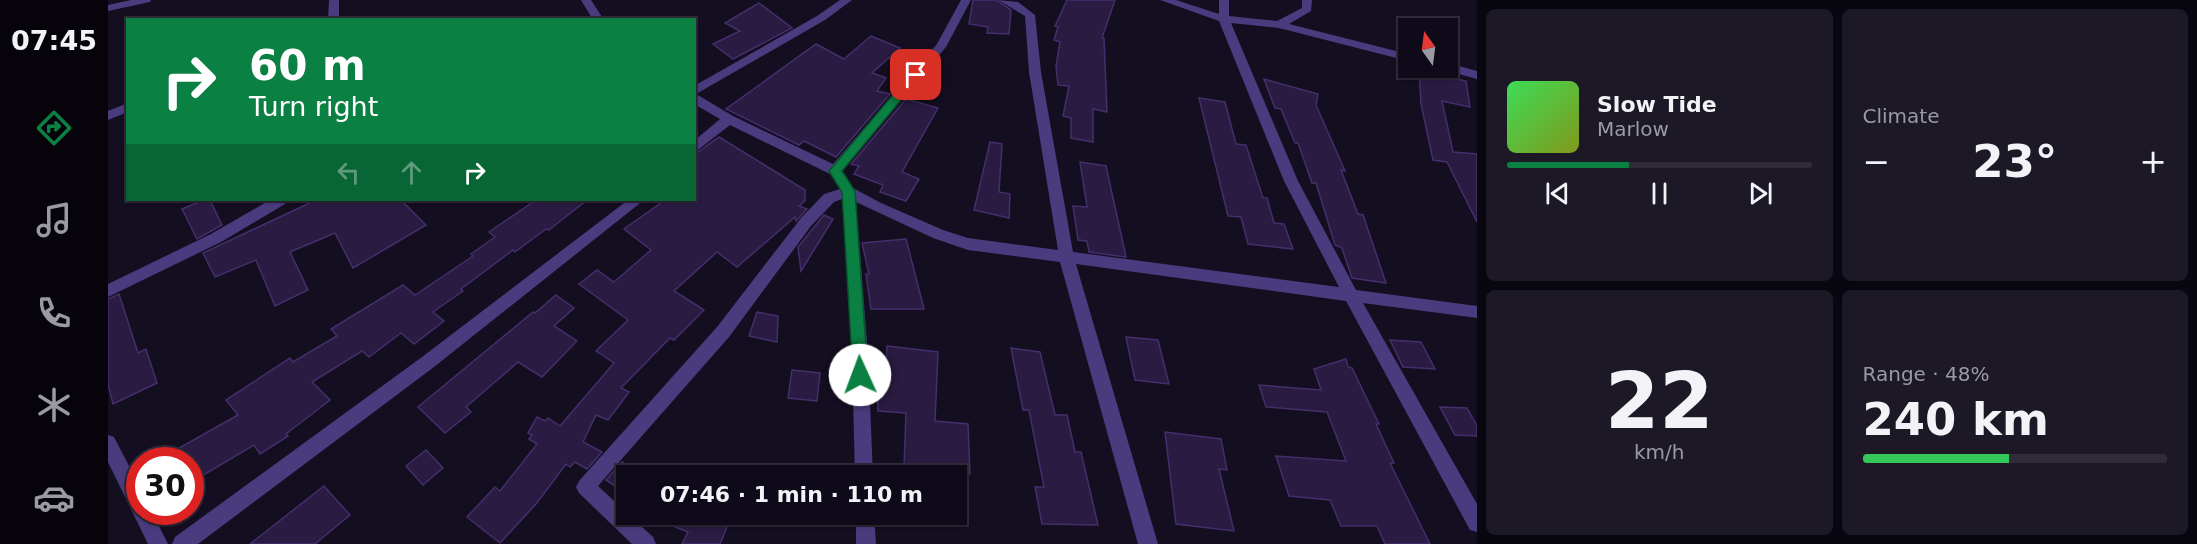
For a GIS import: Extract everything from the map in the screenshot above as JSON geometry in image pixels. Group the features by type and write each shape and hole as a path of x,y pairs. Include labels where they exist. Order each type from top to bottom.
{"street":[{"path":"108,8 146,0"},
{"path":"333,18 334,0"},
{"path":"586,0 598,18"},
{"path":"696,91 821,18 847,0"},
{"path":"835,171 942,45 966,0"},
{"path":"1003,0 1014,4 1030,15 1035,72 1067,259 1149,544"},
{"path":"1165,0 1224,19 1278,25 1398,55"},
{"path":"1224,0 1224,19 1292,181 1351,295 1477,523"},
{"path":"1278,25 1307,9 1307,0"},
{"path":"1458,70 1477,75"},
{"path":"696,99 729,120 835,171 848,191 876,207 938,234 968,244 1477,312"},
{"path":"108,116 126,108"},
{"path":"696,148 729,120"},
{"path":"848,191 860,355 864,465"},
{"path":"646,544 585,487 723,332 806,222 830,198 848,191"},
{"path":"108,291 216,238 278,201"},
{"path":"182,544 428,362 636,201"},
{"path":"108,443 126,479"},
{"path":"148,525 158,544"},
{"path":"865,525 866,544"}],"building":[{"path":"973,0 996,0 1011,10 1009,34 987,33 988,27 969,24"},
{"path":"1067,0 1115,0 1102,38 1104,38 1107,112 1093,109 1093,142 1071,138 1071,118 1063,116 1069,86 1058,85 1056,66 1060,42 1054,40 1058,27 1055,26"},
{"path":"759,3 792,28 733,59 713,44 740,31 725,23"},
{"path":"871,36 900,48 872,73 886,78 877,91 890,94 836,157 804,141 799,145 726,109 816,44 844,59"},
{"path":"1420,78 1453,78 1466,81 1470,107 1442,101 1453,152 1477,154 1477,222 1447,162 1433,160 1421,104"},
{"path":"1264,79 1318,94 1316,105 1345,171 1341,170 1358,214 1363,215 1386,283 1352,278 1342,248 1335,245 1316,183 1312,183 1298,143 1295,143 1281,109 1275,108"},
{"path":"1199,98 1225,102 1236,144 1246,145 1263,198 1267,198 1274,223 1284,224 1293,249 1248,244 1241,217 1228,216"},
{"path":"906,99 938,108 902,172 919,179 906,201 880,192 883,185 854,174 859,166 851,164"},
{"path":"719,137 805,190 805,201 799,206 807,209 796,221 795,217 737,267 717,252 674,291 704,310 674,340 670,338 621,388 629,392 608,420 596,415 583,442 602,452 587,469 575,462 570,467 566,464 536,504 500,543 467,517 495,487 500,491 537,444 529,439 532,435 528,433 537,417 545,421 548,418 560,426 614,363 596,351 628,320 579,284 597,270 614,282 651,250 624,229 664,201 696,201 696,154"},
{"path":"990,142 1002,144 999,192 1010,194 1009,218 974,210"},
{"path":"1080,162 1106,166 1126,257 1089,252 1087,241 1078,240 1073,206 1087,207"},
{"path":"202,201 210,201 222,225 197,239 182,209"},
{"path":"314,201 402,201 426,225 353,268 335,233 290,252 308,290 275,306 256,260 215,277 203,253"},
{"path":"535,201 586,201 549,230 546,229 515,252 513,250 433,312 444,321 414,344 401,333 369,357 362,351 312,382 330,400 286,434 288,436 260,454 254,445 204,475 204,447 181,447 238,415 226,400 290,358 293,362 337,336 331,329 403,285 415,295 473,256 471,254 495,237 489,232"},
{"path":"824,215 833,219 801,271 798,247"},
{"path":"906,239 924,309 871,309 866,274 869,274 862,243"},
{"path":"119,294 138,353 146,349 157,383 113,404 108,384 108,299"},
{"path":"556,295 574,308 554,326 577,341 542,377 518,362 466,407 471,412 445,433 418,407 533,312 535,313"},
{"path":"757,312 778,316 777,342 749,336"},
{"path":"1126,337 1158,340 1169,384 1135,380"},
{"path":"1390,340 1421,342 1435,369 1403,367"},
{"path":"887,346 938,352 935,421 968,424 970,474 967,474 967,465 904,465 906,413 878,411 877,383 885,383"},
{"path":"1011,348 1040,352 1055,415 1067,415 1075,452 1081,452 1098,525 1042,524 1035,487 1044,487 1029,410 1023,410"},
{"path":"1346,359 1348,367 1352,368 1379,424 1376,424 1394,463 1390,463 1430,544 1385,544 1377,526 1341,526 1330,500 1289,496 1276,456 1346,461 1327,412 1266,407 1259,385 1321,390 1314,369"},
{"path":"792,370 820,373 817,401 788,398"},
{"path":"1440,407 1467,408 1477,426 1477,436 1455,435"},
{"path":"1165,432 1221,439 1227,470 1219,469 1234,531 1176,524"},
{"path":"426,450 443,468 423,485 406,466"},
{"path":"616,469 616,486 606,480"},
{"path":"324,486 350,515 315,544 250,544"},
{"path":"670,525 728,525 720,544 682,544 688,532"}],"route":[{"path":"860,375 848,191 835,171 916,75"}]}
